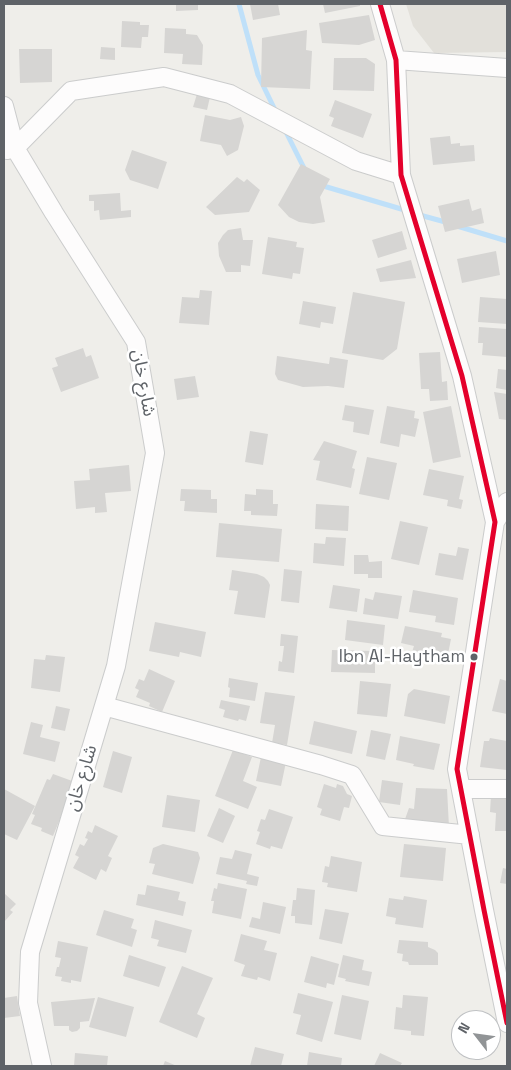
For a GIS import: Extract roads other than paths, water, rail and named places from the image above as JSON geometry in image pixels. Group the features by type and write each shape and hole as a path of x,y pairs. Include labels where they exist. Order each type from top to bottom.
{"street":[{"path":"380,4 396,60 401,175 462,376 495,522 457,769 507,1023"},
{"path":"396,60 507,68"},
{"path":"9,150 71,91 164,77 230,94 356,161 401,175"},
{"name":"شارع خان","path":"4,106 9,150 54,213 136,342 155,453 116,666 30,952 28,1003 42,1066"},
{"path":"495,522 507,502"},
{"path":"104,706 322,765 352,775 383,826 470,835"},
{"path":"461,788 507,789"}],"waterway":[{"path":"239,4 258,75 277,114"},
{"path":"285,130 305,170"},
{"path":"320,185 408,211"},
{"path":"416,214 449,223"},
{"path":"457,226 507,241"}],"place":[{"name":"Ibn Al-Haytham","path":"474,657"}]}
